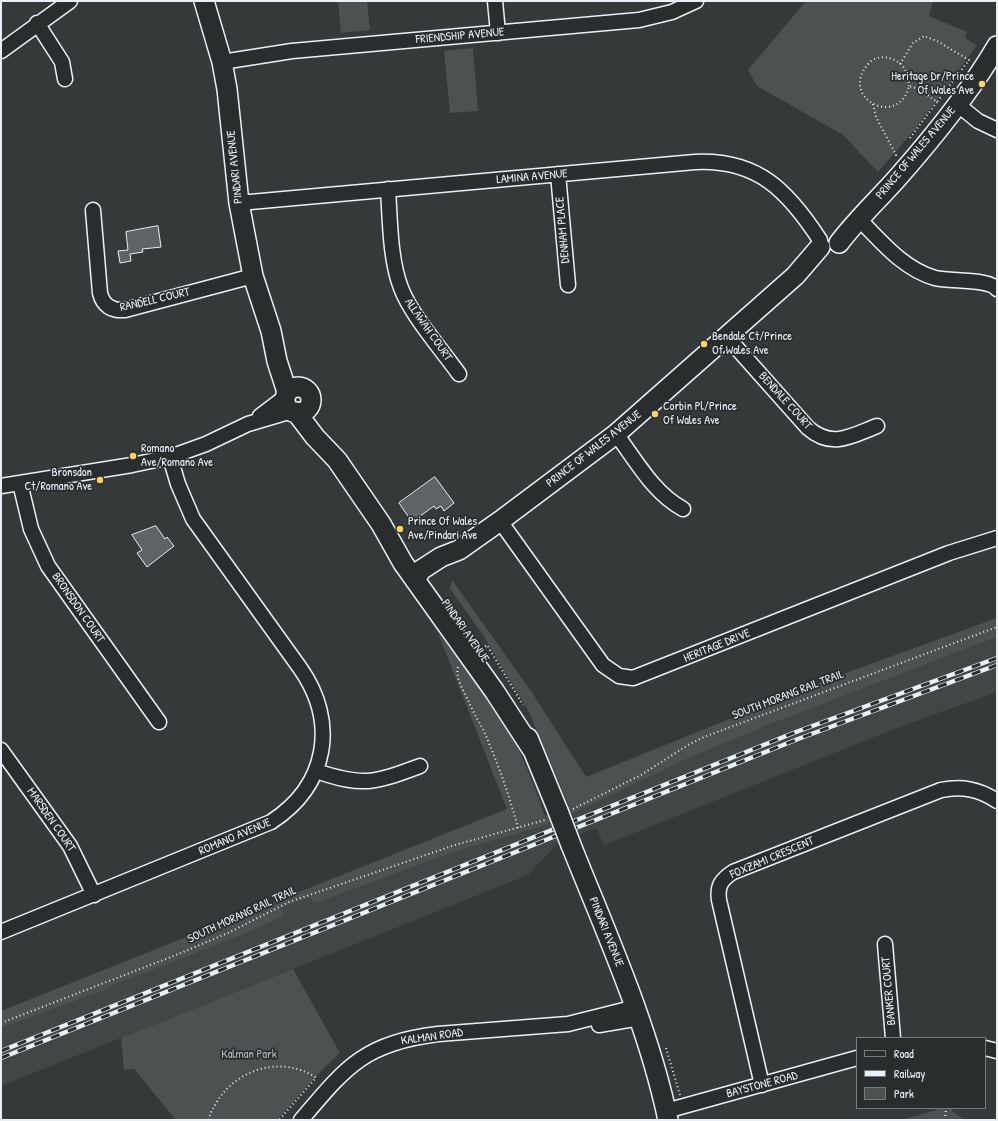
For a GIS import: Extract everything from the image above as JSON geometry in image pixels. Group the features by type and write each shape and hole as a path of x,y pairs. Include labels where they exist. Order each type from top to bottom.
{"street":[{"path":"1,51 70,1"},
{"name":"PINDARI AVENUE","path":"204,1 222,62 230,112 239,202 253,276 271,331 277,361 295,401 316,437 337,460 381,524 403,563 421,576 491,668 510,702 558,811 638,1013 658,1078 667,1116"},
{"path":"495,1 498,33"},
{"name":"FRIENDSHIP AVENUE","path":"222,62 292,51 498,33 656,17 672,12 696,1"},
{"path":"38,23 62,62 65,80"},
{"name":"PRINCE OF WALES AVENUE","path":"421,576 441,557 459,550 616,434 795,276 828,242 858,218 899,176 957,104 997,46"},
{"path":"957,104 978,121 997,130"},
{"name":"LAMINA AVENUE","path":"239,202 695,162 731,163 757,172 768,179 786,195 828,242"},
{"name":"DENHAM PLACE","path":"558,174 568,285"},
{"name":"ALLAWAH COURT","path":"388,189 395,264 401,290 416,314 459,374"},
{"name":"RANDELL COURT","path":"93,210 100,293 104,303 112,309 125,310 253,276"},
{"path":"858,218 897,257 920,272 947,280 982,282 995,286 997,289"},
{"name":"BENDALE COURT","path":"727,337 808,428 819,436 830,440 843,439 877,426"},
{"path":"1,486 132,465 170,457 206,444 295,401"},
{"path":"616,434 659,491 672,504 683,509"},
{"name":"ROMANO AVENUE","path":"1,932 272,822 294,806 310,784 316,771 321,754 323,726 320,709 314,690 300,668 193,518 178,484 170,457"},
{"name":"BRONSDON COURT","path":"20,483 31,529 48,566 159,722"},
{"name":"HERITAGE DRIVE","path":"500,521 603,665 620,676 633,678 949,553 997,538"},
{"name":"PINDARI AVENUE","path":"421,576 470,657 532,749"},
{"name":"MARSDEN COURT","path":"1,750 70,846 94,895"},
{"path":"316,771 341,780 364,782 385,779 420,766"},
{"name":"FOXZAMI CRESCENT","path":"762,1085 719,900 718,888 723,880 733,872 941,790 963,788 975,790 997,801"},
{"name":"BANKER COURT","path":"884,944 893,1037"},
{"name":"KALMAN ROAD","path":"301,1120 345,1070 369,1054 389,1044 417,1037 438,1034 568,1024 604,1025 638,1013"},
{"path":"986,1048 997,1052"},
{"name":"BAYSTONE ROAD","path":"667,1116 762,1085 856,1058"}],"path":[{"path":"900,64 913,43 924,36 937,41 969,60 906,142"},
{"path":"884,58 900,64 905,68 909,86 907,93 898,103 885,107 873,104 865,98 860,87 860,78 865,68 871,61 884,58"},
{"path":"909,86 919,89 937,102"},
{"path":"873,104 876,117 896,155 899,151"},
{"name":"SOUTH MORANG RAIL TRAIL","path":"595,798 641,775 684,747 704,737 997,627"},
{"path":"470,657 460,665 458,675 471,707 490,745 507,791 518,828"},
{"name":"SOUTH MORANG RAIL TRAIL","path":"1,1022 183,953 228,933 289,902 444,849 494,834"},
{"path":"209,1120 213,1109 226,1090 247,1073 263,1068 282,1067 304,1071 315,1077 297,1101 279,1120"},
{"path":"945,1120 946,1109"}],"shaded area":[{"path":"997,637 997,692 894,729 604,845 596,828 557,844 528,875 1,1086 1,1028 105,990 116,984 283,916 281,908 310,897 313,904 454,852 540,827 574,813 682,761 768,725"}],"green space":[{"path":"338,1 367,1 370,30 341,33"},
{"path":"806,1 933,1 929,16 967,32 965,38 977,45 916,128 878,172 843,135 757,86 748,70"},
{"path":"473,48 478,111 450,113 444,51"},
{"path":"452,580 533,694 586,777 821,682 997,618 997,637 768,725 682,761 574,813 540,827 454,852 313,904 310,897 281,908 283,916 247,933 116,984 105,990 1,1028 1,1011 507,809 438,633 486,696 504,723 526,766 545,816 569,806 529,712 483,635 450,589"},
{"name":"Kalman Park","path":"293,969 340,1053 323,1069 277,1120 176,1120 134,1069 124,1070 121,1038"},
{"path":"952,1109 952,1111 965,1120 901,1120 937,1110"}],"building":[{"path":"158,226 161,247 142,249 143,252 130,254 131,261 120,263 118,251 128,250 126,232"},
{"path":"435,477 454,503 444,511 441,506 436,509 434,506 412,522 399,503"},
{"path":"156,526 165,539 167,537 174,546 147,567 137,553 142,550 132,535"}],"railway":[{"path":"1,1051 796,732 997,658"},
{"path":"1,1058 798,739 997,665"}],"place":[{"name":"Heritage Dr/Prince Of Wales Ave","path":"982,84"},
{"name":"Bendale Ct/Prince Of Wales Ave","path":"704,344"},
{"name":"Corbin Pl/Prince Of Wales Ave","path":"655,414"},
{"name":"Romano Ave/Romano Ave","path":"133,456"},
{"name":"Bronsdon Ct/Romano Ave","path":"100,480"},
{"name":"Prince Of Wales Ave/Pindari Ave","path":"400,529"}]}
